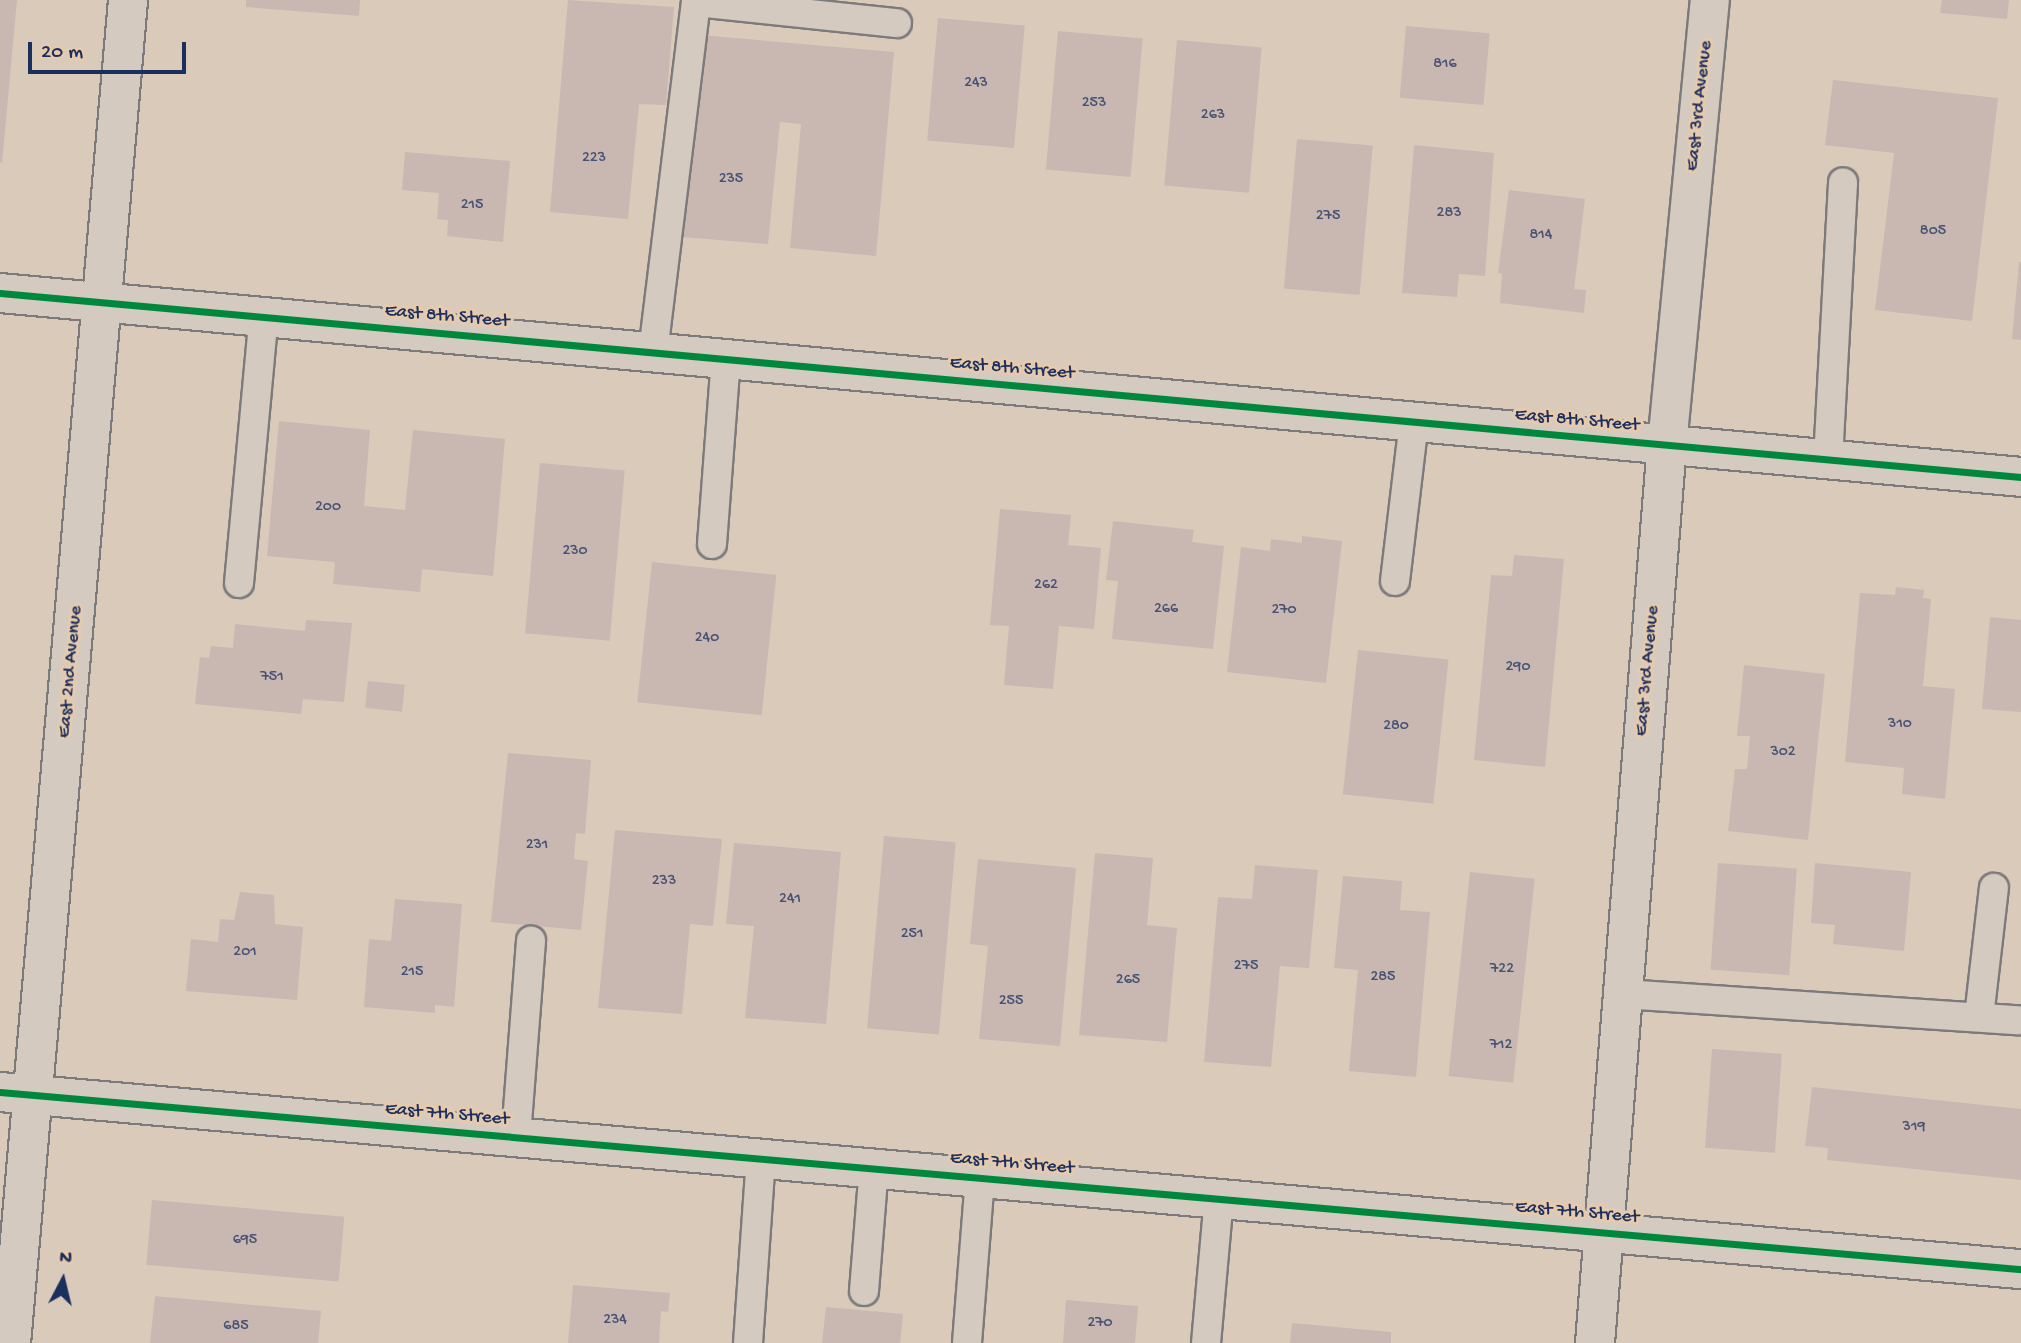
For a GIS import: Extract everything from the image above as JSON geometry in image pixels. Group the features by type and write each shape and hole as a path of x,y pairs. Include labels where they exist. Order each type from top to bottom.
{"street":[{"name":"East 2nd Avenue","path":"11,1343 18,1093 102,301 128,0"},
{"name":"East 3rd Avenue","path":"1595,1343 1667,445 1710,0"},
{"name":"East 8th Street","path":"0,293 2021,477"},
{"name":"East 7th Street","path":"18,1093 2021,1269"}],"lane":[{"path":"653,352 696,2 897,23"},
{"path":"1828,460 1843,182"},
{"path":"239,583 264,316"},
{"path":"712,544 726,359"},
{"path":"1395,581 1414,422"},
{"path":"1979,1017 1994,888"},
{"path":"516,1136 531,941"},
{"path":"1622,994 2018,1020"},
{"path":"748,1343 761,1158"},
{"path":"864,1291 874,1168"},
{"path":"967,1343 980,1177"},
{"path":"1206,1343 1219,1198"}],"building":[{"path":"0,0 17,0 2,163 0,162"},
{"path":"246,0 360,0 359,16 246,7"},
{"path":"568,0 674,7 666,105 639,104 628,219 550,212"},
{"path":"1942,0 2009,0 2007,19 1940,13"},
{"path":"938,18 1025,26 1014,148 927,141"},
{"path":"1406,26 1490,33 1483,105 1400,98"},
{"path":"1058,31 1143,38 1131,177 1046,169"},
{"path":"700,35 894,52 876,256 790,248 801,124 780,122 768,244 682,237"},
{"path":"1177,40 1262,47 1249,193 1164,185"},
{"path":"1833,80 1998,98 1972,321 1875,310 1894,153 1825,145"},
{"path":"1297,139 1373,146 1360,295 1284,288"},
{"path":"1414,145 1494,153 1485,276 1459,274 1457,297 1402,293"},
{"path":"405,152 510,161 503,242 447,236 448,220 437,219 439,193 402,190"},
{"path":"1509,190 1585,199 1574,289 1586,290 1584,313 1500,303 1502,274 1498,273"},
{"path":"2021,262 2021,340 2012,339"},
{"path":"279,421 370,430 364,506 405,510 413,430 505,439 493,576 422,569 420,592 333,584 335,562 267,556"},
{"path":"540,463 625,470 610,641 525,633"},
{"path":"1000,509 1071,515 1068,545 1101,548 1094,629 1059,626 1053,689 1004,685 1009,626 990,625"},
{"path":"1113,521 1194,530 1192,542 1224,546 1213,649 1112,639 1118,581 1106,580"},
{"path":"1302,536 1342,541 1326,683 1227,672 1241,547 1270,551 1271,539 1302,543"},
{"path":"1514,555 1564,559 1545,767 1474,760 1491,575 1512,576"},
{"path":"652,562 776,575 762,715 637,702"},
{"path":"1896,587 1924,590 1923,598 1931,599 1923,686 1955,689 1945,799 1902,794 1904,768 1845,762 1860,593 1895,595"},
{"path":"1990,617 2021,620 2021,712 1982,709"},
{"path":"306,620 352,623 344,702 303,699 301,714 195,704 200,657 209,658 211,646 233,648 235,624 305,631"},
{"path":"1358,650 1449,660 1433,804 1343,794"},
{"path":"1744,665 1825,674 1808,840 1728,831 1735,769 1747,769 1750,736 1737,736"},
{"path":"368,681 405,685 402,712 365,708"},
{"path":"508,753 591,760 585,834 576,833 574,859 588,861 581,930 491,922"},
{"path":"615,830 722,839 713,926 690,924 682,1014 598,1008"},
{"path":"884,836 956,842 939,1035 867,1028"},
{"path":"734,843 841,852 826,1024 745,1018 754,926 726,924"},
{"path":"1095,853 1153,858 1147,925 1177,928 1167,1042 1079,1035"},
{"path":"978,859 1076,868 1060,1046 979,1039 988,946 970,944"},
{"path":"1718,863 1797,869 1789,975 1711,970"},
{"path":"1815,863 1911,872 1904,951 1833,944 1835,925 1811,923"},
{"path":"1255,865 1318,870 1309,968 1280,966 1271,1067 1204,1062 1218,897 1252,899"},
{"path":"1470,872 1535,879 1513,1083 1449,1076"},
{"path":"1343,876 1402,881 1400,910 1430,912 1416,1077 1349,1071 1358,970 1334,968"},
{"path":"240,892 274,895 275,924 303,927 297,1000 186,991 191,939 218,942 220,919 234,920"},
{"path":"395,899 462,904 454,1007 435,1005 435,1013 364,1007 369,939 391,941"},
{"path":"1712,1049 1782,1054 1775,1153 1705,1148"},
{"path":"1812,1087 2021,1109 2021,1180 1827,1160 1828,1148 1805,1146"},
{"path":"152,1200 344,1217 339,1282 146,1265"},
{"path":"573,1285 670,1293 668,1312 661,1311 659,1343 568,1343"},
{"path":"155,1296 321,1311 318,1343 150,1343"},
{"path":"1066,1300 1138,1306 1135,1343 1063,1343"},
{"path":"826,1307 903,1314 900,1343 822,1343"},
{"path":"1292,1323 1391,1332 1391,1343 1290,1343"}],"cycle path":[{"path":"0,293 2021,477"},
{"path":"0,1092 2021,1269"}]}
